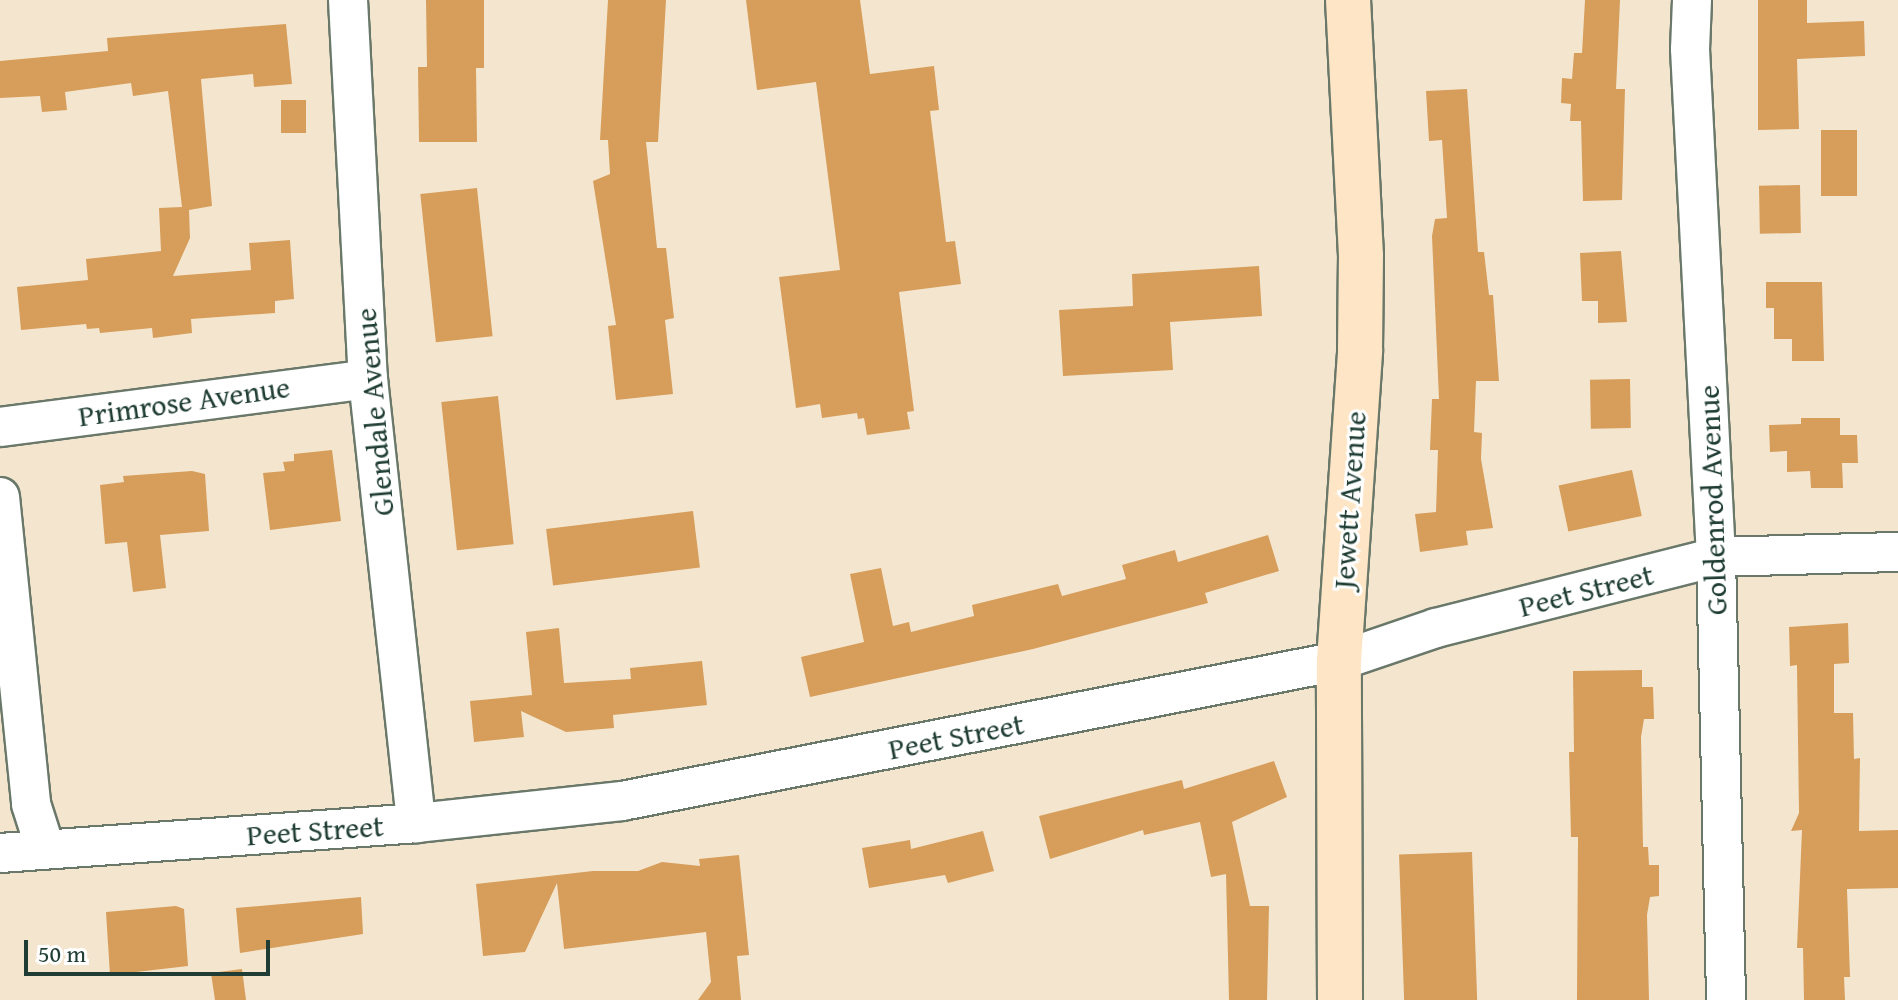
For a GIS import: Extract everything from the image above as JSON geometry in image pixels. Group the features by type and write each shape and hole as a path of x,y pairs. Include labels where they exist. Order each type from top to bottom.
{"main road":[{"name":"Jewett Avenue","path":"1340,1000 1339,661 1360,350 1361,256 1348,0"}],"street":[{"name":"Glendale Avenue","path":"348,0 368,379 416,823"},
{"name":"Goldenrod Avenue","path":"1692,0 1690,49 1716,557 1726,1000"},
{"name":"Primrose Avenue","path":"0,427 368,379"},
{"path":"0,497 31,804 45,848"},
{"name":"Peet Street","path":"0,853 416,823 622,801 1339,661 1436,628 1716,557 1898,552"}],"building":[{"path":"426,0 484,0 484,68 476,68 477,142 419,142 418,67 427,67"},
{"path":"608,0 666,0 658,142 646,142 657,248 666,248 674,318 665,320 673,394 616,400 608,326 616,325 593,181 610,174 608,140 600,140"},
{"path":"746,0 860,0 870,74 934,66 939,110 930,111 946,242 955,241 961,284 899,292 914,411 907,412 910,429 867,435 864,418 858,419 857,413 822,418 820,404 796,408 779,277 840,270 816,82 757,90"},
{"path":"1585,0 1620,0 1616,89 1625,89 1622,200 1583,201 1581,121 1570,121 1571,104 1561,103 1562,78 1572,79 1574,53 1582,53"},
{"path":"1758,0 1807,0 1807,23 1864,21 1865,56 1797,59 1799,129 1758,130"},
{"path":"286,24 292,84 254,87 253,74 201,79 212,206 189,210 190,238 173,276 251,270 249,243 290,240 294,299 275,301 275,313 191,319 192,333 153,338 152,328 100,333 99,328 87,329 86,324 21,330 17,287 88,280 86,259 161,251 159,208 182,207 168,91 133,96 131,83 65,92 67,110 42,112 40,96 0,98 0,61 108,51 107,38"},
{"path":"1467,89 1478,252 1484,252 1489,295 1493,295 1499,381 1476,381 1474,432 1482,433 1481,459 1493,528 1466,531 1468,545 1420,552 1415,514 1436,512 1438,450 1430,450 1432,399 1439,399 1432,236 1435,219 1447,218 1442,140 1429,141 1426,91"},
{"path":"281,100 306,100 306,133 281,133"},
{"path":"1821,130 1857,130 1857,196 1821,196"},
{"path":"1800,185 1801,233 1760,234 1759,186"},
{"path":"477,188 493,336 436,342 420,194"},
{"path":"1621,251 1627,322 1598,323 1598,301 1582,301 1580,253"},
{"path":"1259,266 1262,316 1170,322 1173,370 1063,376 1059,310 1133,306 1132,274"},
{"path":"1766,282 1822,282 1824,361 1792,361 1792,339 1774,339 1774,308 1766,308"},
{"path":"1630,379 1631,428 1591,429 1590,380"},
{"path":"498,396 514,544 457,550 441,402"},
{"path":"1801,418 1840,418 1840,435 1857,435 1858,463 1842,463 1843,488 1811,488 1810,471 1787,472 1787,451 1770,452 1769,425 1801,424"},
{"path":"332,450 341,521 270,530 263,473 285,471 283,462 294,461 294,454"},
{"path":"1632,470 1642,516 1568,532 1559,486"},
{"path":"192,471 205,474 209,531 160,535 166,588 133,592 127,542 105,544 100,485 124,482 123,476"},
{"path":"693,511 700,568 553,586 546,529"},
{"path":"1268,535 1279,571 1205,593 1208,603 1033,649 810,697 801,657 864,642 850,574 881,568 893,626 909,622 911,632 974,616 972,605 1058,584 1062,596 1126,579 1122,565 1175,550 1178,562"},
{"path":"1848,623 1849,663 1834,664 1834,713 1853,713 1854,759 1860,758 1859,831 1898,830 1898,888 1847,889 1850,977 1844,977 1845,1000 1804,1000 1803,948 1797,948 1802,830 1791,831 1799,813 1797,665 1790,666 1789,627"},
{"path":"559,628 564,683 631,679 630,668 702,661 707,705 613,715 614,728 566,732 521,711 524,737 474,742 470,701 532,695 526,632"},
{"path":"1642,670 1642,687 1653,687 1654,719 1644,719 1641,737 1643,847 1648,847 1649,865 1659,865 1659,896 1650,897 1647,915 1649,1000 1577,1000 1578,837 1571,837 1569,752 1574,752 1573,671"},
{"path":"1274,761 1287,797 1232,822 1250,906 1269,906 1267,1000 1229,1000 1226,874 1211,877 1200,822 1144,835 1143,830 1050,859 1039,816 1182,780 1184,789"},
{"path":"983,831 994,871 948,883 945,875 869,888 862,848 910,840 911,849"},
{"path":"1472,852 1477,1000 1404,1000 1399,855"},
{"path":"739,855 749,955 737,956 741,1000 698,1000 711,982 706,932 564,949 557,883 525,952 483,956 476,884 593,871 638,871 662,862 700,866 699,859"},
{"path":"361,897 363,934 240,953 236,908"},
{"path":"176,906 184,909 188,966 110,975 106,912"},
{"path":"242,969 246,1000 215,1000 211,973"}]}
